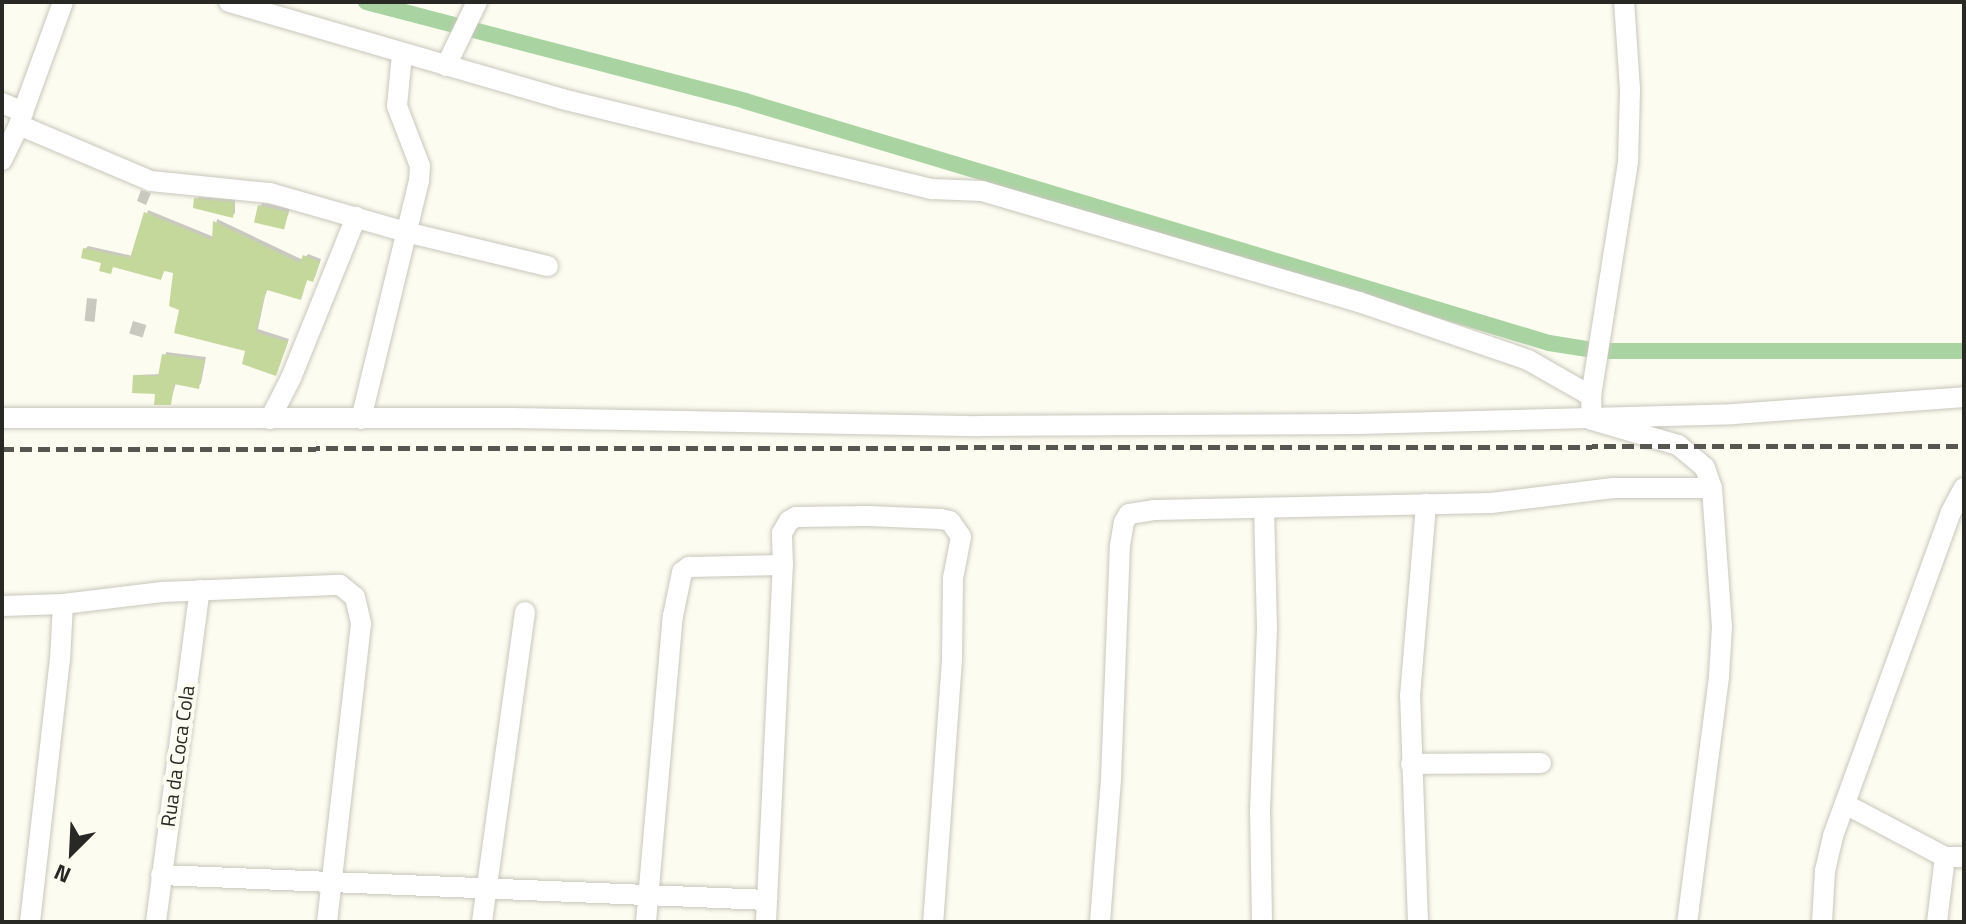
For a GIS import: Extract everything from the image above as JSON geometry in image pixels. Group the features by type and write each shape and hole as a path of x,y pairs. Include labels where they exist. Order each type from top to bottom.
{"street":[{"path":"2,160 21,118 63,2"},
{"path":"229,2 576,103 932,189 982,191 1344,297 1509,351 1591,396"},
{"path":"446,66 477,2"},
{"path":"1592,420 1591,396 1628,162 1630,89 1624,2"},
{"path":"361,419 420,166 397,106 402,54"},
{"path":"2,103 21,118 151,181 270,193 406,232 548,266"},
{"path":"270,419 291,378 356,217"},
{"path":"2,418 1100,426 1592,420 1766,412 1964,397"},
{"path":"1592,420 1678,445 1705,468 1712,488 1721,651 1687,922"},
{"path":"1100,922 1124,522 1129,514 1137,511 1491,503 1613,488 1712,488"},
{"path":"1822,922 1827,855 1951,512 1964,488"},
{"path":"1418,922 1411,764 1411,654 1426,504"},
{"path":"1262,922 1260,810 1267,629 1264,509"},
{"path":"766,922 782,533 789,521 796,517 929,517 950,521 961,537 953,578 952,660 933,922"},
{"path":"646,922 651,895 673,616 680,576 689,567 783,565"},
{"path":"2,606 63,604 200,590 340,585 355,597 361,624 327,922"},
{"name":"Rua da Coca Cola","path":"156,922 200,590"},
{"path":"30,922 60,660 63,604"},
{"path":"482,922 525,612"},
{"path":"1411,764 1541,763"},
{"path":"1845,804 1954,857 1937,922"},
{"path":"161,875 767,900"}],"building":[{"path":"194,198 234,202 233,218 193,208"},
{"path":"258,205 288,212 284,230 254,223"},
{"path":"144,212 212,240 213,221 300,263 303,255 320,262 313,282 307,280 301,300 267,290 256,332 288,342 276,376 242,364 245,351 174,333 179,310 169,306 173,273 164,271 161,280 113,267 111,274 99,271 101,263 81,258 83,248 130,258"},
{"path":"162,354 204,360 199,389 174,384 171,405 154,405 155,394 132,393 133,375 158,376"}],"waterway":[{"path":"366,2 745,101 1549,343 1600,351 1964,351"}],"railway":[{"path":"2,449 1964,446"}]}
